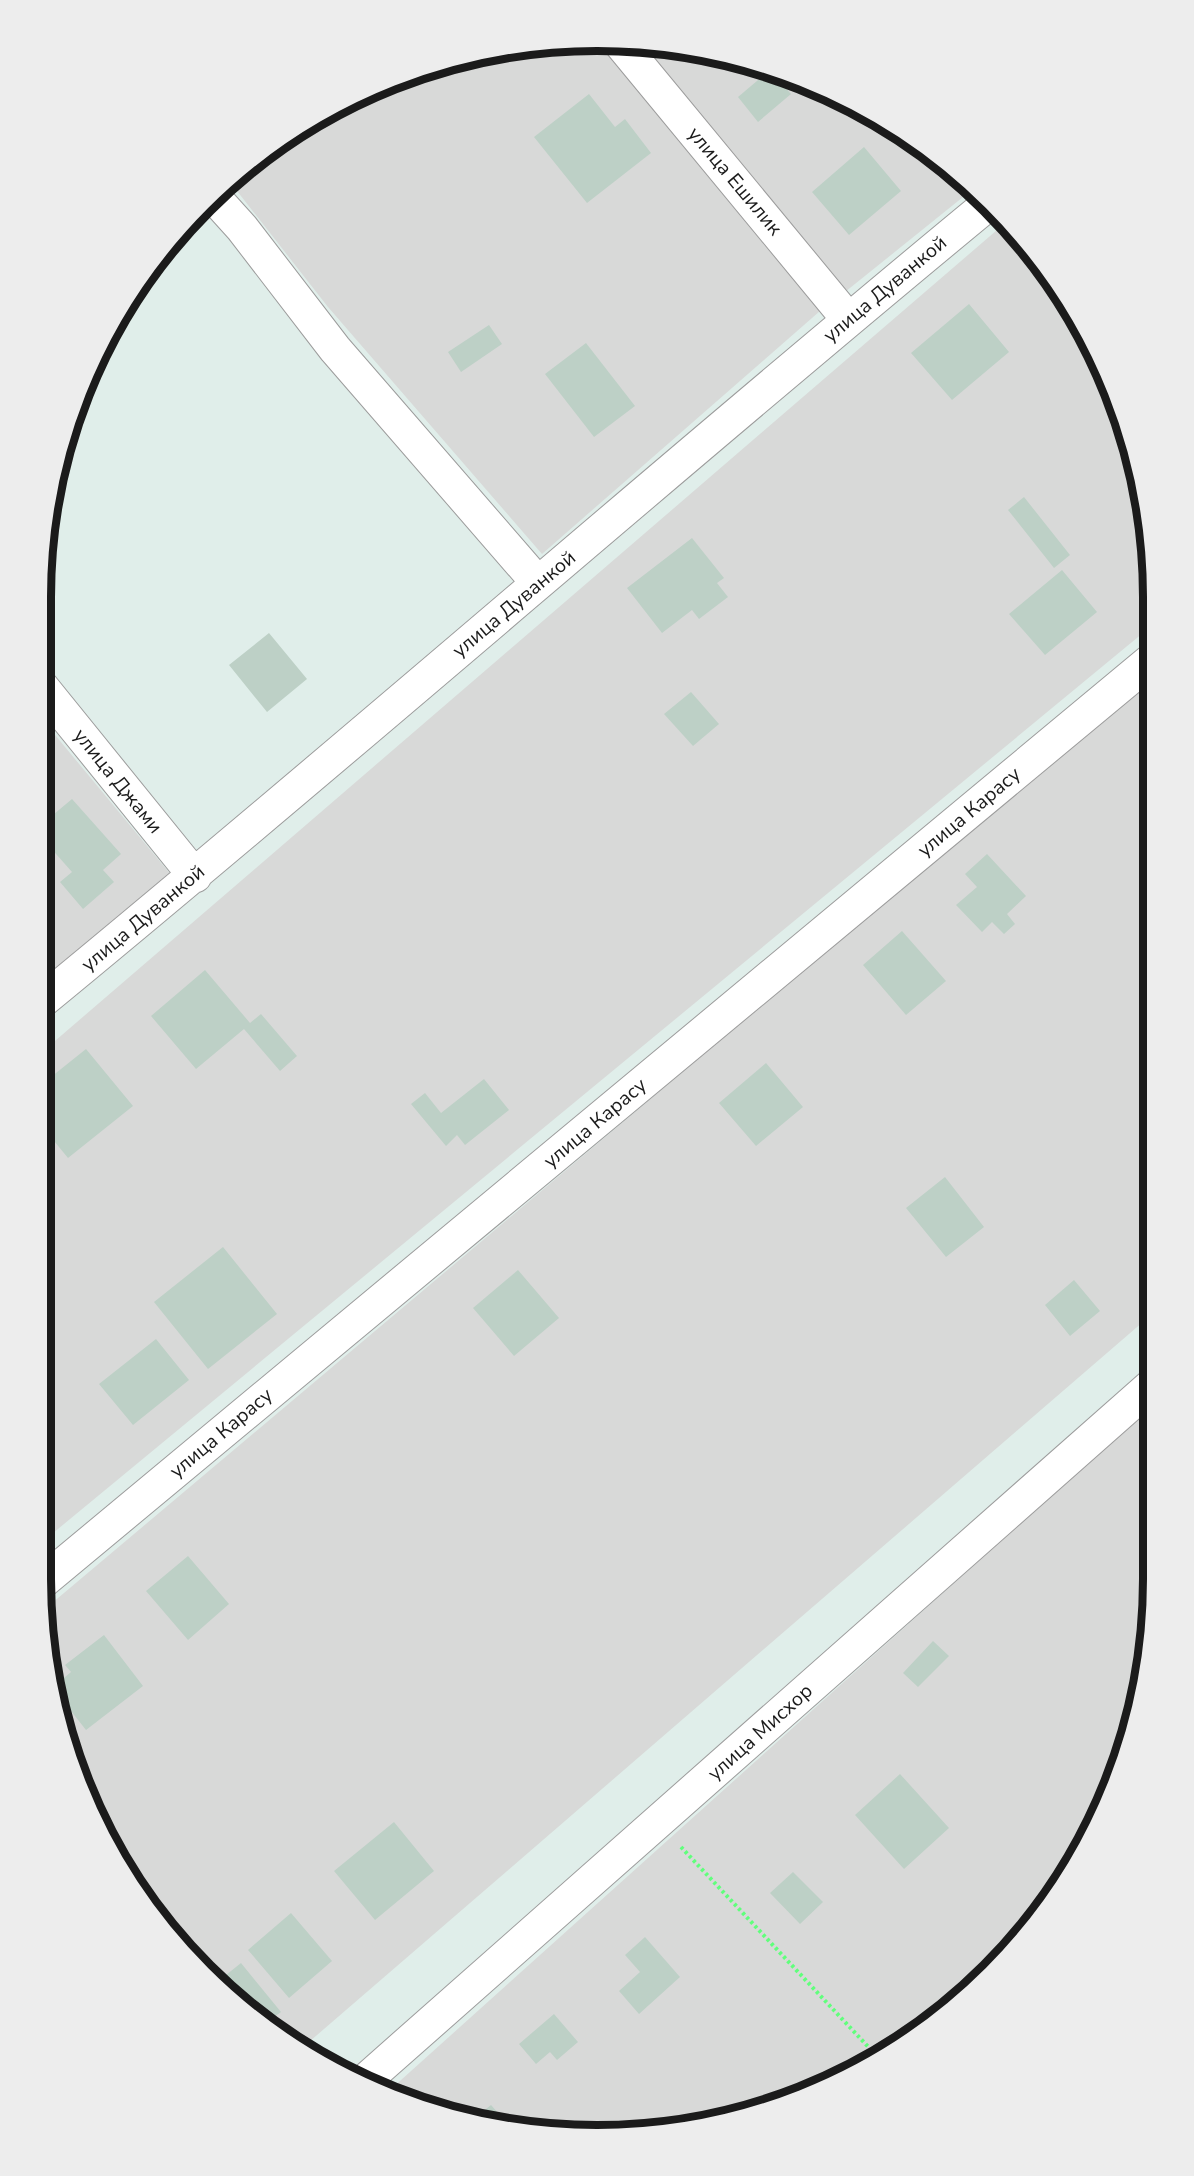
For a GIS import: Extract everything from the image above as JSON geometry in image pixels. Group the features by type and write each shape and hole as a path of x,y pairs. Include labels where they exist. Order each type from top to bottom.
{"street":[{"name":"улица Ешилик","path":"627,52 848,319"},
{"path":"219,203 242,228 335,349 538,583"},
{"name":"улица Дуванкой","path":"51,994 195,876 848,319 981,209"},
{"name":"улица Карасу","path":"51,1575 1143,668"},
{"name":"улица Джами","path":"51,698 195,876"},
{"name":"улица Мисхор","path":"371,2075 1143,1393"}],"path":[{"path":"657,1822 872,2051"}],"shaded area":[{"path":"597,51 607,51 820,311 542,554 328,307 235,188 237,186 294,143 324,124 356,107 421,80 490,61 561,52"},
{"path":"651,54 704,61 738,70 773,80 838,107 900,143 966,195 845,292"},
{"path":"999,228 1008,237 1051,294 1070,324 1087,356 1114,421 1133,490 1138,526 1142,561 1143,633 51,1535 51,1044"},
{"path":"1143,684 1143,1322 309,2042 237,1990 211,1965 164,1911 124,1852 107,1820 80,1755 61,1686 52,1603"},
{"path":"51,730 172,876 51,975"},
{"path":"1143,1413 1142,1615 1133,1686 1114,1755 1087,1820 1051,1882 1008,1939 957,1990 900,2033 838,2069 773,2096 704,2115 633,2124 561,2124 490,2115 421,2096 395,2086"}],"building":[{"path":"762,77 782,83 791,94 758,122 738,97"},
{"path":"589,94 615,127 625,119 651,153 587,203 534,137"},
{"path":"864,147 901,191 849,235 812,192"},
{"path":"969,304 1009,352 952,400 911,353"},
{"path":"489,325 502,344 461,372 448,352"},
{"path":"586,343 635,406 594,437 545,374"},
{"path":"1024,497 1070,555 1054,568 1008,510"},
{"path":"692,538 724,578 717,583 728,597 699,619 692,610 662,633 627,588"},
{"path":"1062,570 1097,612 1045,655 1009,614"},
{"path":"269,633 307,679 267,712 229,665"},
{"path":"691,692 719,724 693,746 664,714"},
{"path":"72,799 121,854 103,870 114,882 83,909 60,882 72,872 51,848 51,817"},
{"path":"987,854 1026,896 1007,914 1015,924 1004,934 992,922 982,932 956,905 977,887 965,874"},
{"path":"902,931 946,981 906,1015 863,965"},
{"path":"205,970 250,1023 261,1014 297,1056 280,1071 244,1029 196,1069 151,1016"},
{"path":"86,1049 133,1106 68,1158 51,1137 51,1077"},
{"path":"766,1063 803,1107 756,1146 719,1103"},
{"path":"484,1079 509,1110 465,1145 457,1135 446,1146 411,1104 425,1093 441,1113"},
{"path":"945,1177 984,1227 946,1257 906,1208"},
{"path":"223,1247 277,1314 208,1369 154,1302"},
{"path":"518,1270 559,1318 514,1356 473,1308"},
{"path":"1074,1280 1100,1311 1070,1336 1045,1305"},
{"path":"156,1339 189,1380 133,1425 99,1384"},
{"path":"188,1556 229,1604 188,1640 146,1591"},
{"path":"104,1635 143,1686 86,1730 66,1704 60,1681 71,1672 65,1665"},
{"path":"933,1641 949,1656 918,1687 903,1673"},
{"path":"900,1774 949,1828 904,1869 855,1815"},
{"path":"394,1822 434,1871 375,1920 334,1871"},
{"path":"793,1872 823,1902 800,1924 770,1893"},
{"path":"291,1913 332,1961 289,1998 248,1950"},
{"path":"645,1937 680,1977 639,2014 619,1991 640,1972 625,1955"},
{"path":"241,1963 281,2012 273,2018 223,1977"},
{"path":"554,2014 578,2042 557,2060 550,2052 536,2064 519,2044"},
{"path":"491,2105 501,2117 490,2115 481,2113"}]}
